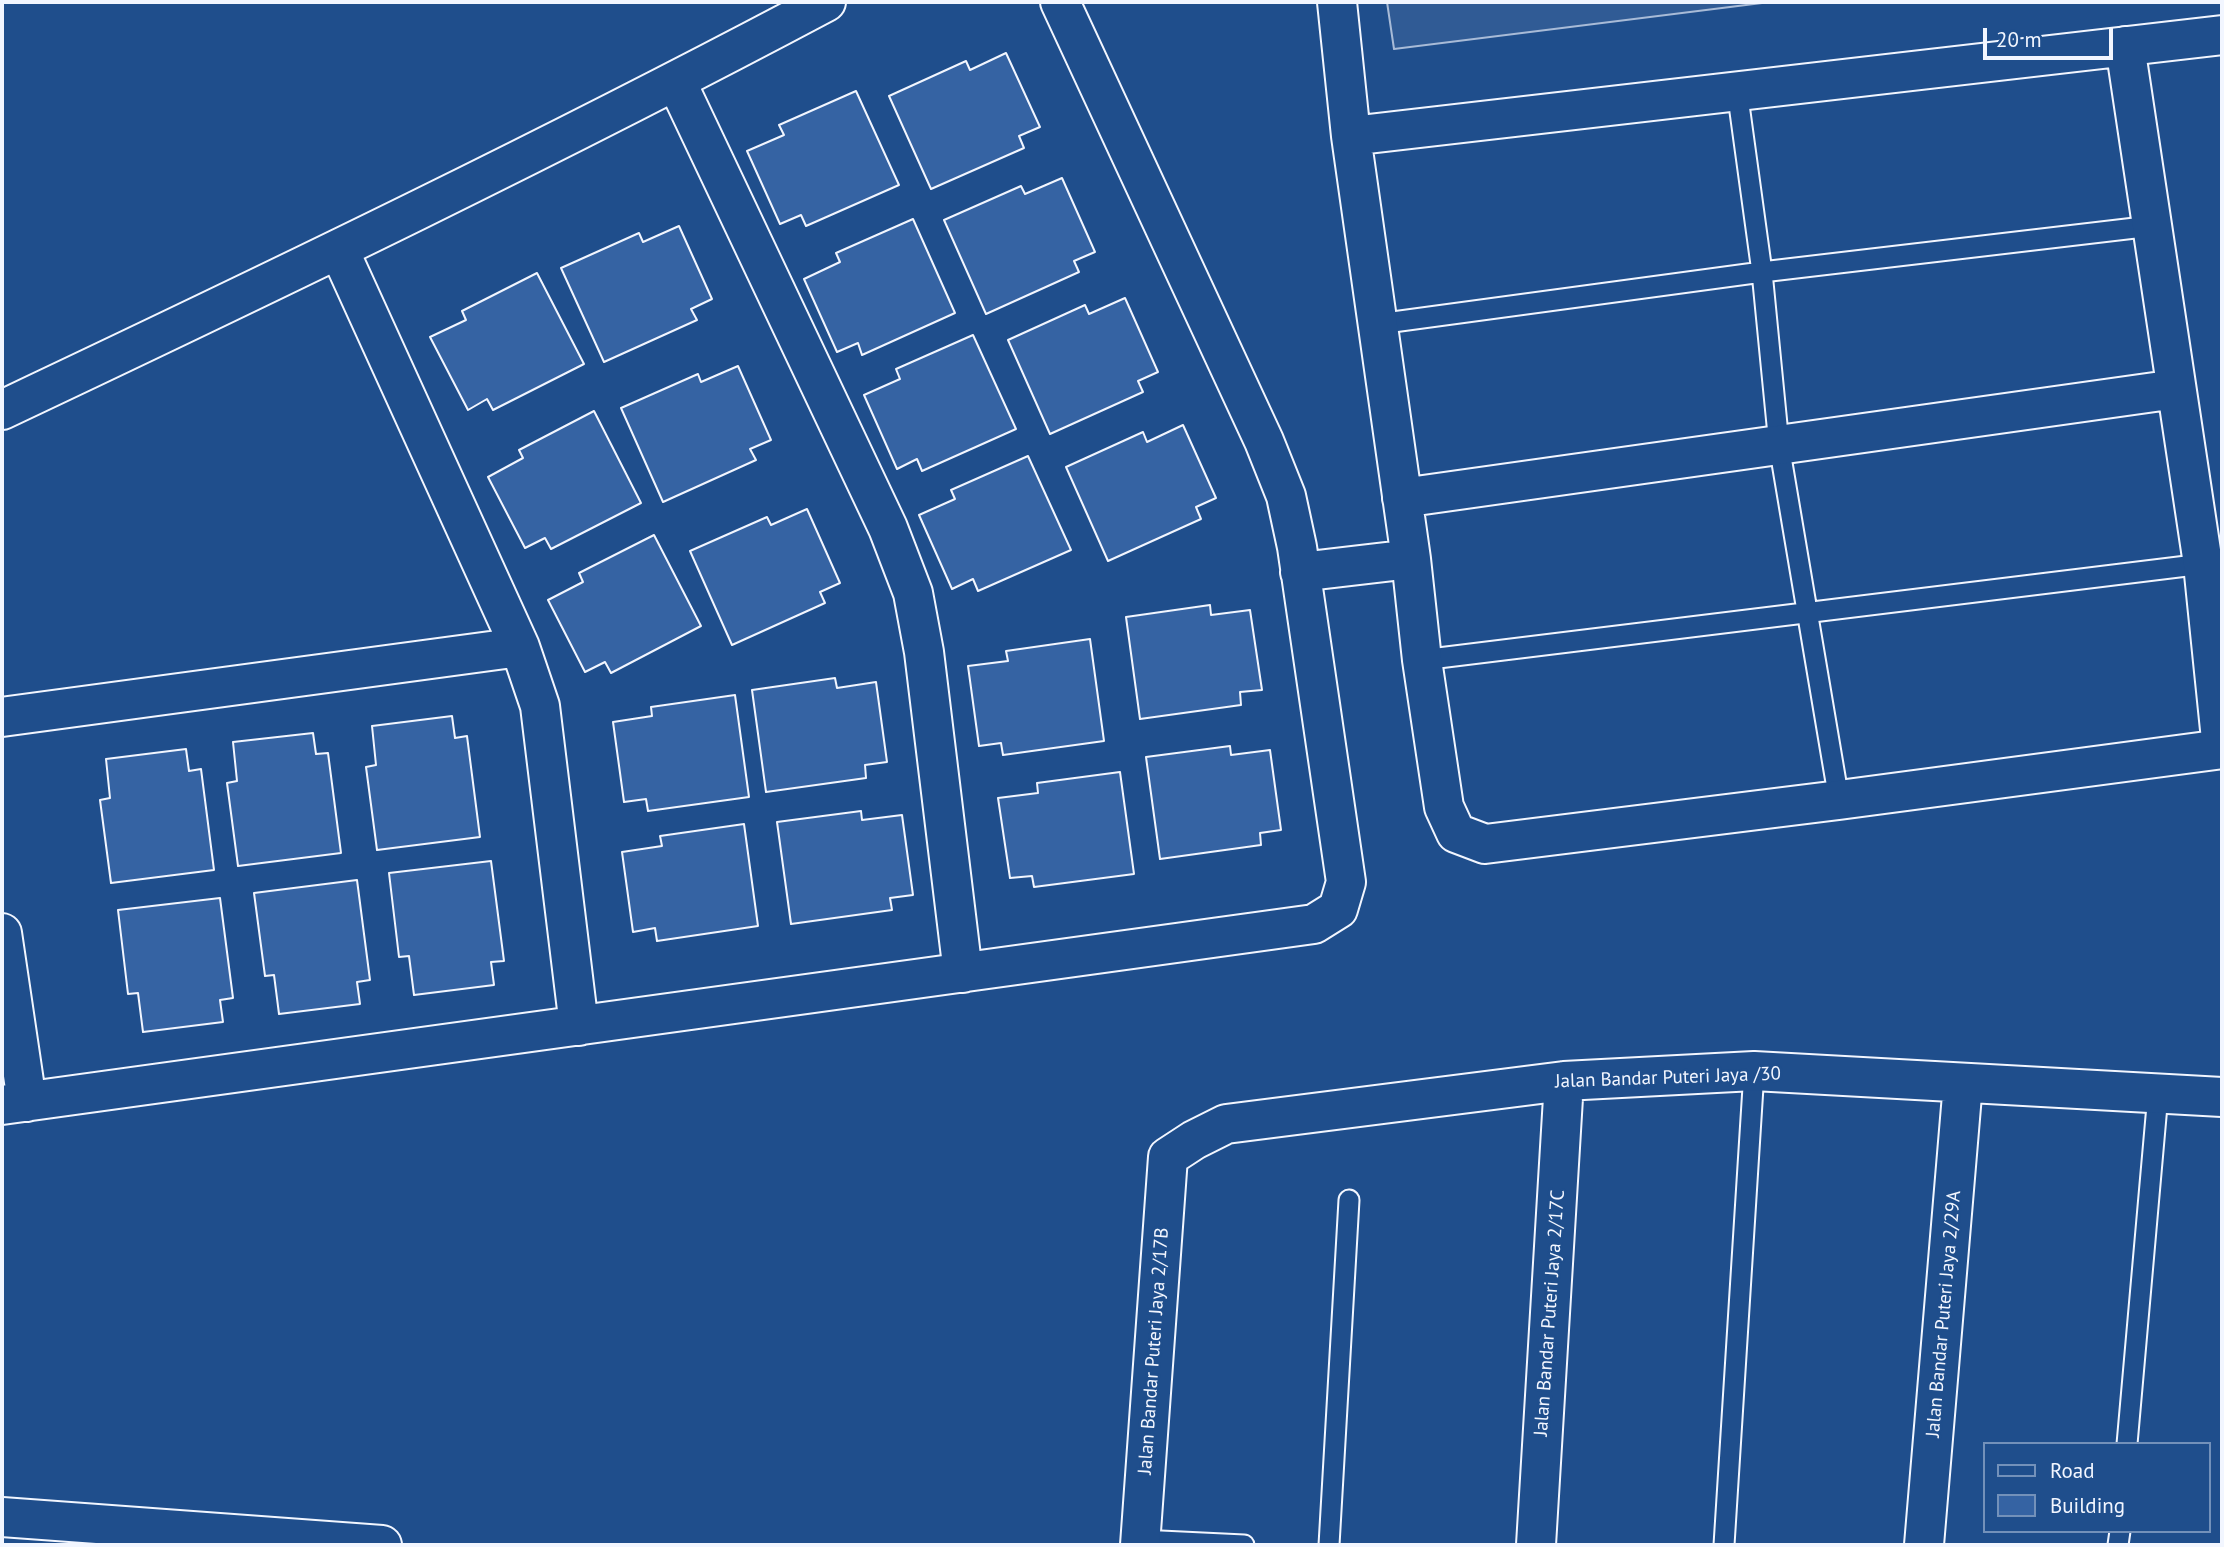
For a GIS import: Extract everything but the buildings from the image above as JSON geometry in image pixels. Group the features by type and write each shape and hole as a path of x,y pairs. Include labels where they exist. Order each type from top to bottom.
{"street":[{"path":"2,410 339,250 676,81 826,2"},
{"path":"2,933 14,1103 1314,924 1338,909 1346,883 1300,572 1286,496 1264,441 1060,2"},
{"path":"1337,2 1351,136 1444,807 1456,833 1485,844 2222,749 2203,564 2125,46"},
{"path":"1351,136 2222,35"},
{"path":"676,81 888,528 913,593 924,652 963,973"},
{"path":"339,250 520,648 540,706 579,1026"},
{"path":"1402,498 2176,389"},
{"path":"1300,572 1411,559"},
{"path":"2,717 520,648"},
{"name":"Jalan Bandar Puteri Jaya /30","path":"1168,1157 1226,1124 1564,1081 1754,1071 2222,1097"},
{"name":"Jalan Bandar Puteri Jaya 2/17C","path":"1535,1545 1564,1081"},
{"name":"Jalan Bandar Puteri Jaya 2/29A","path":"1924,1545 1963,1083"},
{"name":"Jalan Bandar Puteri Jaya 2/17B","path":"1140,1543 1168,1157"},
{"path":"2,1517 382,1545"}],"lane":[{"path":"1737,90 1762,272 1779,445 1839,800"},
{"path":"1378,324 1762,272 2152,226"},
{"path":"1422,660 2203,564"},
{"path":"1724,1545 1754,1071"},
{"path":"2127,1442 2158,1094"},
{"path":"1329,1545 1349,1200"},
{"path":"1140,1543 1244,1545"}],"shaded area":[{"path":"1387,2 1770,2 1394,49"}]}
